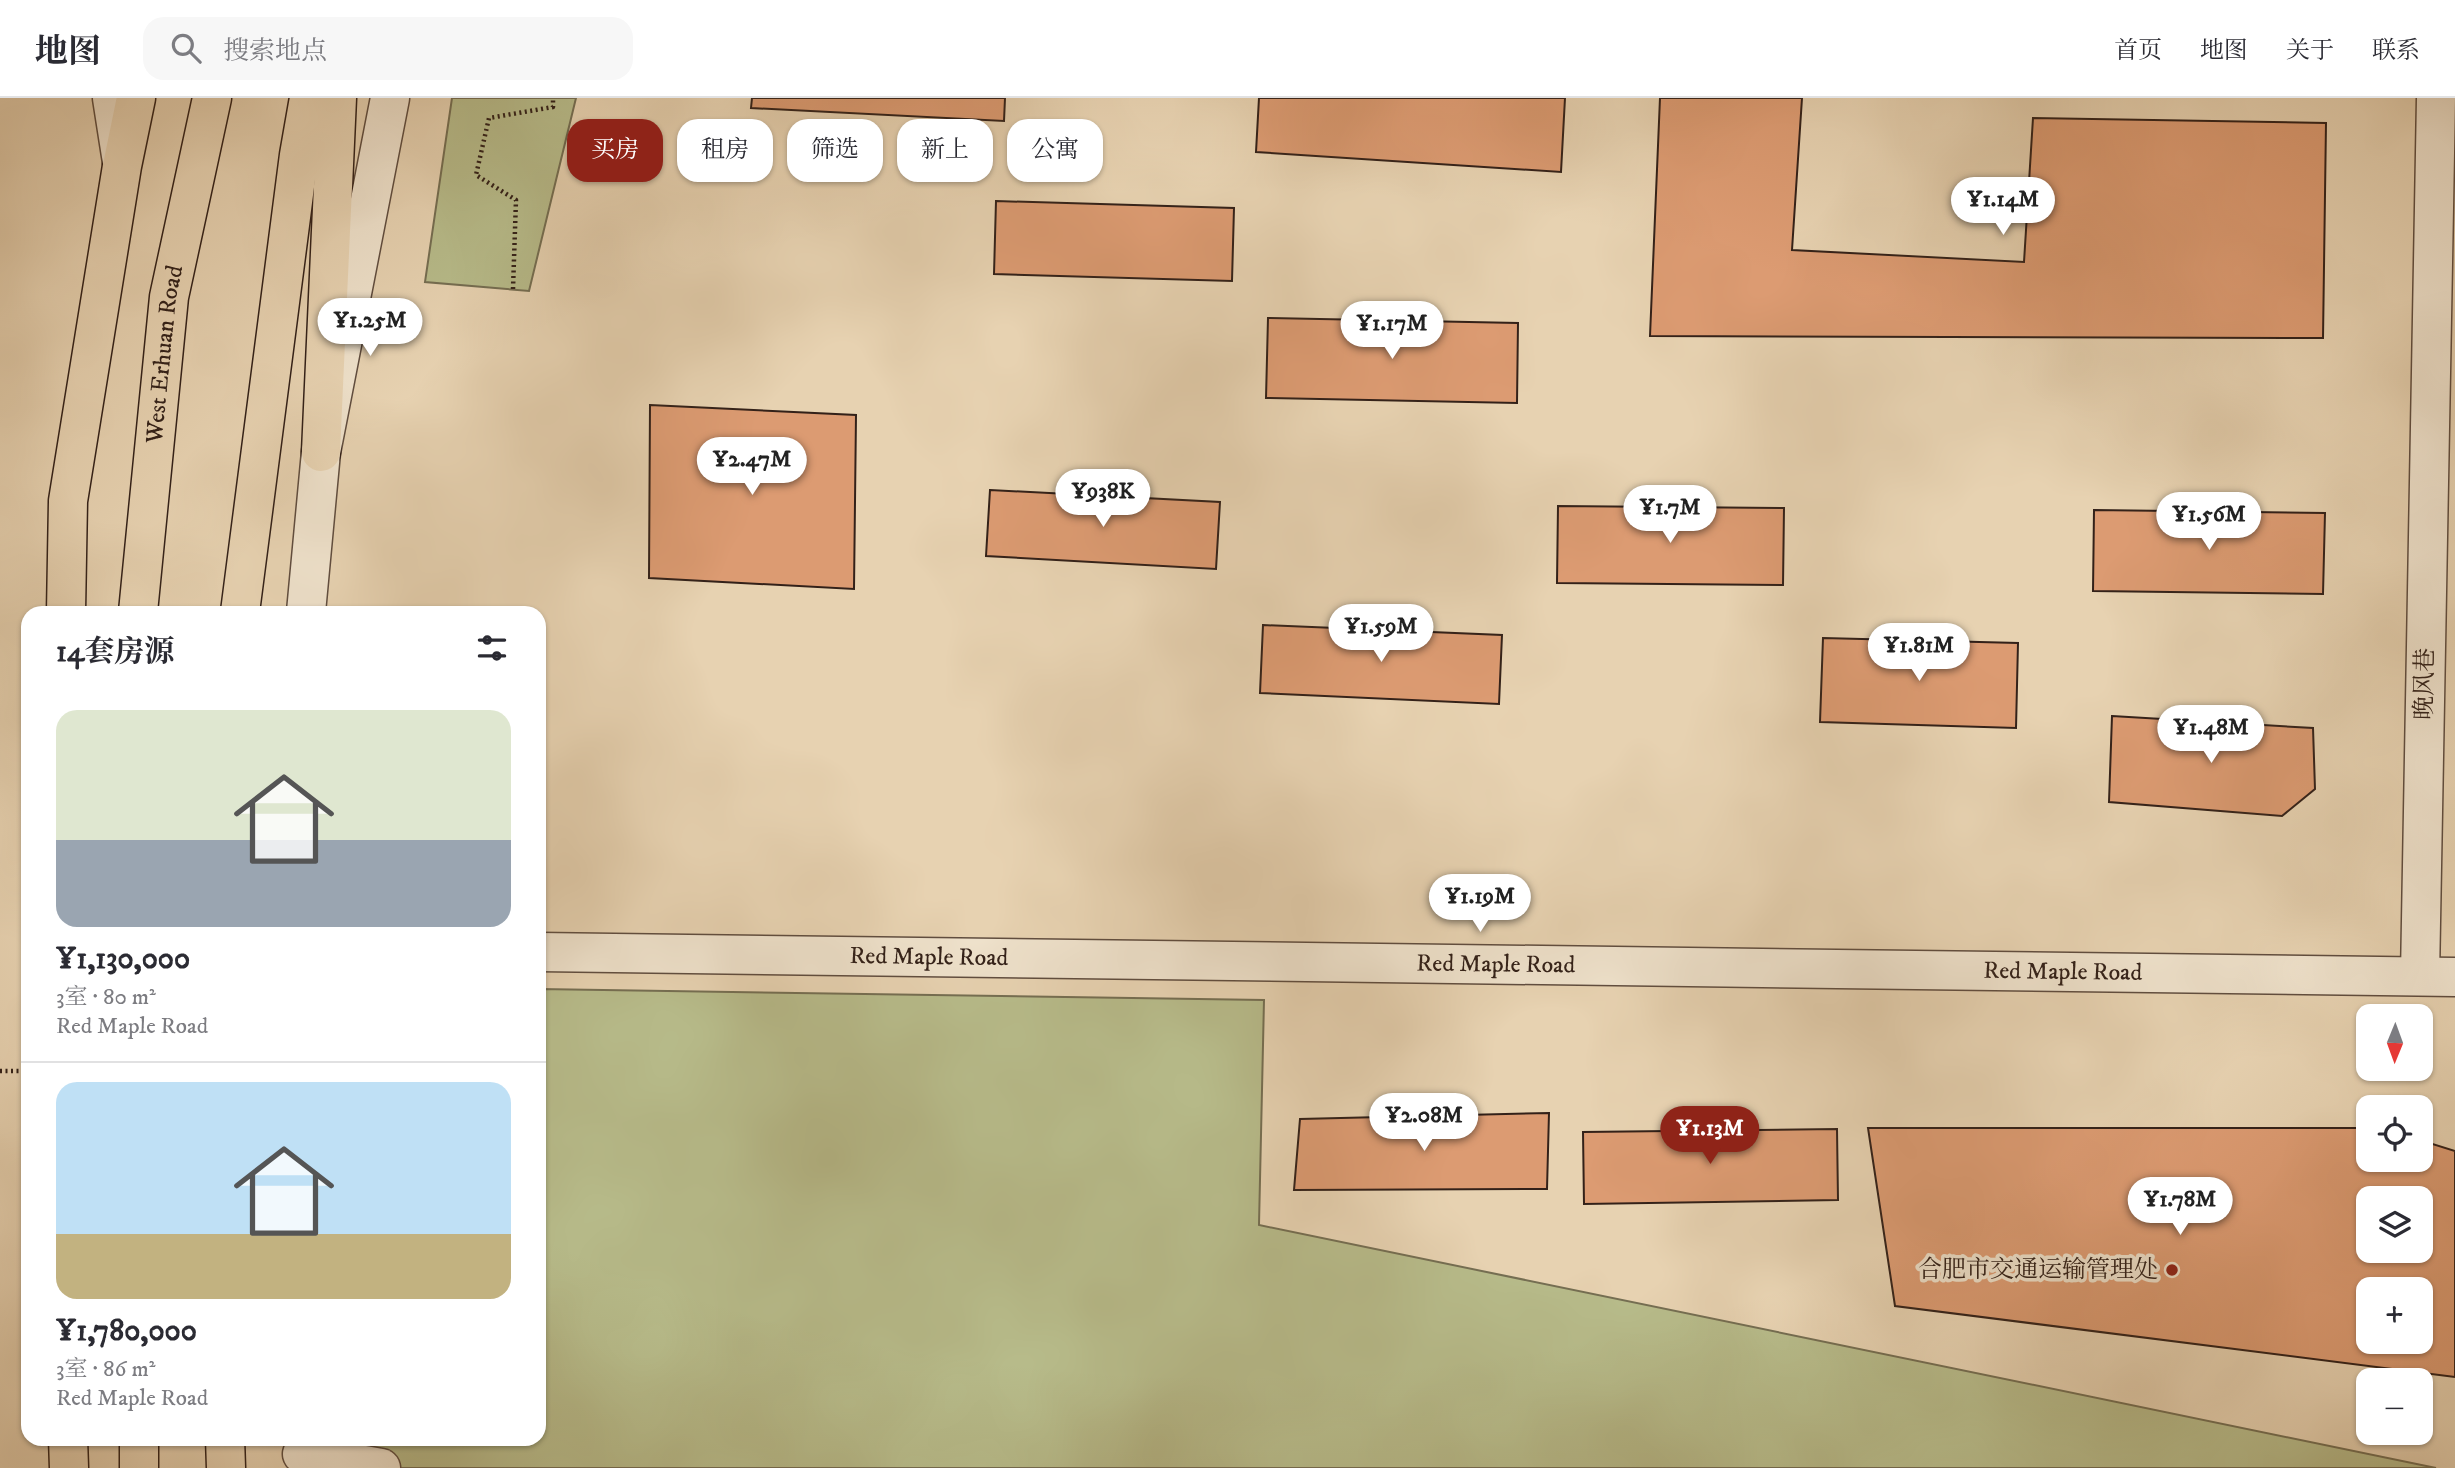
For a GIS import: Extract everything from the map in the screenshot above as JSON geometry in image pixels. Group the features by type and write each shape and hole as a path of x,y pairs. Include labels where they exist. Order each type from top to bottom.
{"highway":[{"path":"66,606 68,501 122,166 136,98"},
{"path":"171,288 186,98"},
{"name":"West Erhuan Road","path":"139,606 171,288 212,98"},
{"path":"241,606 297,169 309,98"},
{"path":"321,452 337,98"},
{"path":"68,1446 69,1468"},
{"path":"139,1446 139,1468"},
{"path":"225,1446 226,1468"}],"street":[{"path":"112,98 122,166"},
{"path":"307,606 321,452 390,98"},
{"name":"晚风巷","path":"2436,98 2437,977"},
{"name":"Red Maple Road","path":"546,951 2437,977"},
{"path":"302,1454 381,1468"}],"path":[{"path":"513,289 516,200 476,175 489,118 552,107 553,98"},
{"path":"0,1071 21,1071"}],"green space":[{"path":"452,98 576,98 571,119 567,119 567,135 529,291 425,282"},
{"path":"546,989 1264,1000 1259,1225 2436,1468 363,1468 362,1446 546,1446"}],"building":[{"path":"752,98 1005,98 1004,121 751,108"},
{"path":"1259,98 1565,98 1561,172 1256,152"},
{"path":"1660,98 1802,98 1792,250 2024,262 2033,118 2326,123 2323,338 1650,336"},
{"path":"996,201 1234,208 1232,281 994,274"},
{"path":"1268,318 1518,323 1517,403 1266,398"},
{"path":"650,405 856,415 854,589 649,578"},
{"path":"990,490 1220,502 1216,569 986,556"},
{"path":"1558,506 1784,508 1783,585 1557,583"},
{"path":"2094,510 2325,513 2323,594 2093,591"},
{"path":"1263,625 1502,635 1499,704 1260,693"},
{"path":"1823,638 2018,643 2016,728 1820,722"},
{"path":"2112,716 2313,728 2315,789 2282,816 2109,802"},
{"path":"1549,1113 1547,1189 1294,1190 1300,1119"},
{"name":"合肥市交通运输管理处","path":"1868,1128 2356,1128 2356,1172 2433,1172 2433,1144 2455,1151 2455,1377 2433,1374 2433,1368 2384,1368 1895,1306"},
{"path":"1837,1129 1838,1200 1584,1204 1583,1132"}],"place":[{"name":"合肥市交通运输管理处","path":"2172,1270"}]}
